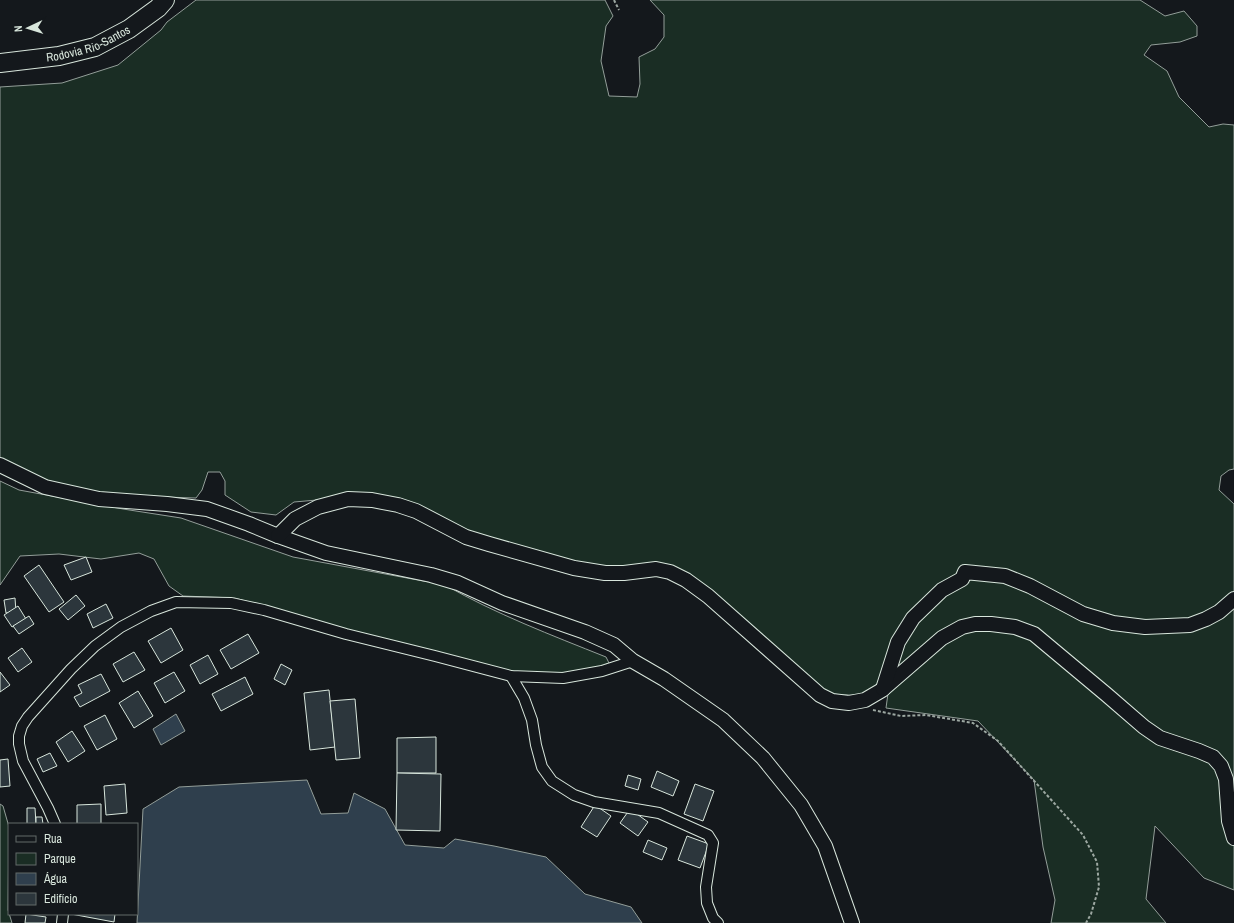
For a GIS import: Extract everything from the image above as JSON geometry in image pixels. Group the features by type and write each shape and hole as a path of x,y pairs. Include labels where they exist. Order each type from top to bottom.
{"highway":[{"name":"Rodovia Rio-Santos","path":"0,63 59,56 95,47 129,29 158,8 166,0"}],"street":[{"path":"0,465 45,487 99,499 167,504 207,509 326,553 432,575 458,583 502,603 585,632 614,645 633,661 664,679 723,720 768,764 801,805 825,846 852,923"},
{"path":"278,536 295,519 318,506 348,499 372,500 398,505 416,511 466,537 574,568 605,573 624,573 642,570 670,572 686,580 708,596 820,695 832,700 849,703 865,700 882,690 942,638 962,627 975,624 1015,627 1034,634 1160,738 1199,751 1213,758 1222,766 1226,779 1229,821 1234,838"},
{"path":"882,690 898,642 913,618 942,590 962,579 965,572 1005,576 1030,586 1083,614 1113,623 1139,626 1190,624 1206,619 1219,612 1234,599"},
{"path":"55,823 23,761 19,744 19,736 22,726 28,717 71,669 95,646 121,627 151,611 176,602 231,603 264,610 346,634 511,676 563,678 602,671 633,661"},
{"path":"511,676 524,698 532,720 536,745 542,767 552,781 574,795 588,800 659,813 708,835 713,843 706,887 707,903 713,918 718,923"}],"path":[{"path":"614,0 619,10"},
{"path":"872,709 902,716 926,715 973,723 998,741 1083,835 1097,862 1099,887 1091,914 1086,923"}],"green space":[{"path":"196,0 605,0 613,16 606,26 601,61 609,96 637,97 640,84 639,57 655,49 664,37 664,15 650,0 1140,0 1165,16 1184,11 1197,26 1197,36 1180,42 1151,45 1144,55 1167,71 1179,97 1209,127 1223,124 1234,125 1234,469 1229,470 1221,476 1219,490 1234,504 1234,890 1204,878 1155,826 1146,899 1166,923 1051,923 1055,900 1043,847 1034,780 978,721 886,708 893,657 881,683 876,688 863,694 856,695 827,693 682,574 601,571 467,534 424,509 317,500 294,502 276,515 251,512 225,495 225,481 220,472 208,472 202,490 196,498 131,496 79,490 25,473 0,461 0,87 62,83 118,65 161,30 167,22"},
{"path":"0,481 19,490 181,518 293,557 445,585 504,615 606,657 609,663 591,671 555,677 520,674 469,664 235,598 183,596 169,586 154,559 139,553 101,559 59,554 20,556 0,585"},
{"path":"0,804 3,806 8,824 8,915 10,915 12,923 0,923"}],"water":[{"path":"176,714 185,731 161,745 153,729"},
{"path":"307,780 321,814 348,813 354,793 385,809 405,845 444,848 455,839 546,857 585,894 631,907 642,923 137,923 143,809 179,787"}],"building":[{"path":"86,557 92,572 71,580 64,565"},
{"path":"39,565 64,602 49,612 24,576"},
{"path":"76,595 85,606 68,620 59,609"},
{"path":"15,598 16,612 6,613 4,600"},
{"path":"106,604 113,618 93,628 87,614"},
{"path":"18,606 26,619 12,627 4,615"},
{"path":"29,616 34,624 19,634 13,626"},
{"path":"171,628 183,650 161,663 148,641"},
{"path":"248,634 259,653 231,669 220,650"},
{"path":"22,648 32,662 18,672 8,658"},
{"path":"134,652 145,670 123,682 113,664"},
{"path":"208,655 218,674 200,684 190,665"},
{"path":"281,664 292,670 285,685 274,679"},
{"path":"0,672 10,685 0,692"},
{"path":"174,672 185,691 165,703 154,683"},
{"path":"101,674 110,691 80,707 74,697 82,693 78,685"},
{"path":"245,677 253,694 221,711 212,694"},
{"path":"329,690 335,747 310,750 304,693"},
{"path":"138,691 153,716 134,728 119,703"},
{"path":"355,699 360,758 336,760 330,701"},
{"path":"105,715 117,739 97,750 84,726"},
{"path":"72,731 85,751 68,762 56,742"},
{"path":"436,737 436,773 397,773 397,738"},
{"path":"50,753 57,766 43,772 37,759"},
{"path":"8,759 10,786 0,787 0,760"},
{"path":"657,771 679,781 673,796 651,787"},
{"path":"397,773 441,774 440,831 396,830"},
{"path":"628,775 641,779 638,790 625,786"},
{"path":"125,784 127,813 106,815 104,786"},
{"path":"695,784 714,791 703,821 684,814"},
{"path":"101,804 101,823 77,823 77,805"},
{"path":"595,805 611,816 597,837 581,827"},
{"path":"27,808 35,808 36,823 27,823"},
{"path":"630,809 648,822 638,836 620,823"},
{"path":"36,817 42,817 43,823 36,823"},
{"path":"687,836 709,844 700,868 678,860"},
{"path":"648,840 667,848 662,860 643,852"},
{"path":"26,915 46,917 45,923 25,923"},
{"path":"76,915 115,915 114,922"}]}
